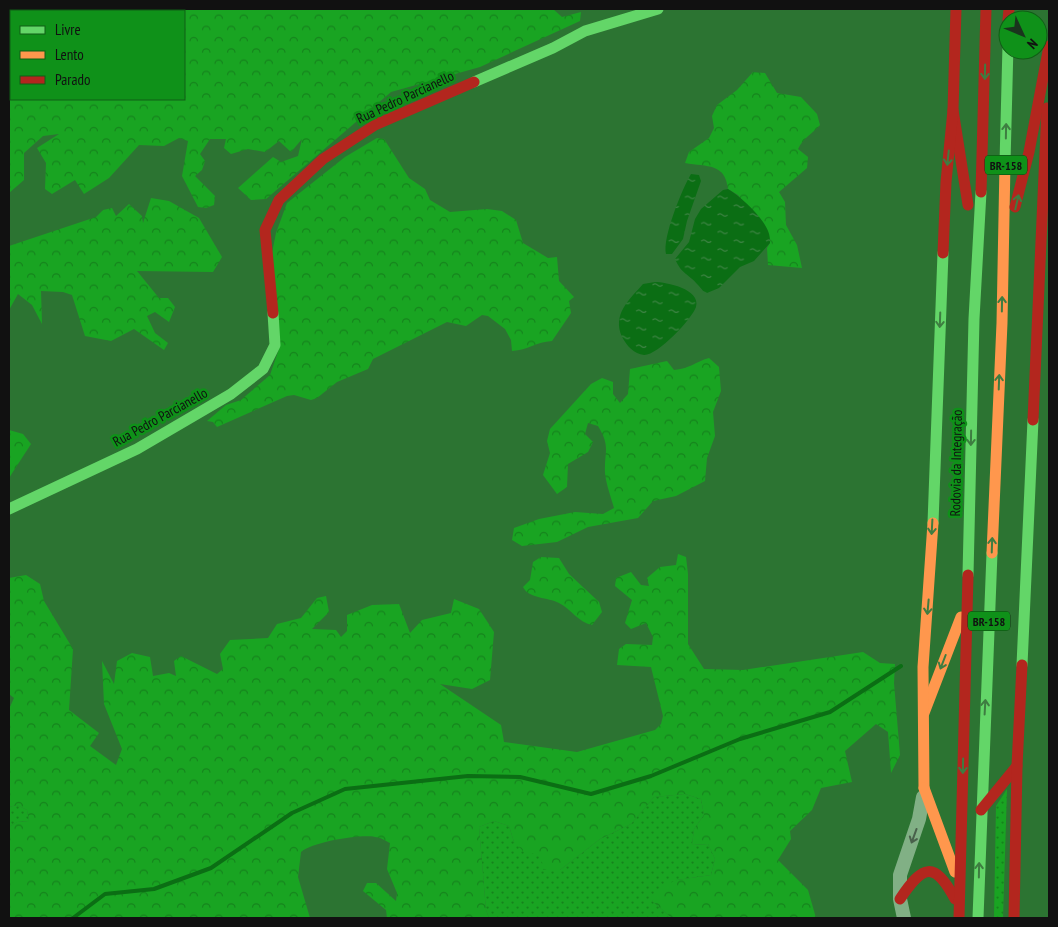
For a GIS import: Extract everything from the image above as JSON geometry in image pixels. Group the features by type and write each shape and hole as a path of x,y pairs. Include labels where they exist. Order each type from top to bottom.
{"main road":[{"name":"Rua Pedro Parcianello","path":"9,509 137,449 231,394 263,369 275,345 273,303 265,230 279,200 323,159 375,125 553,48 585,31 658,9"},
{"name":"BR-158","path":"956,9 953,110 946,192 934,495 929,591 922,667 924,788 960,886"},
{"name":"Rodovia da Integração","path":"960,913 974,319 982,168 986,9"},
{"name":"BR-158","path":"1002,284 1014,212 1029,152 1049,46"},
{"name":"BR-158","path":"1014,918 1017,766 1049,56"},
{"name":"BR-158","path":"978,918 1002,284 1008,60"},
{"name":"BR-158","path":"953,110 968,197 974,319"},
{"name":"BR-158","path":"924,713 968,600"},
{"path":"981,810 1017,766"},
{"name":"BR-158","path":"900,899 910,882 920,872 927,870 935,871 947,882 960,913"}],"street":[{"name":"BR-158","path":"904,918 900,899 900,875 920,819 924,788"}],"green space":[{"path":"9,9 553,9 562,17 581,12 580,21 480,67 391,92 266,199 251,200 238,188 273,157 281,162 298,156 302,139 291,152 279,141 265,152 248,149 231,154 224,148 226,139 210,139 200,154 205,161 202,170 195,176 215,196 214,205 206,208 198,207 182,176 188,141 179,138 164,146 139,145 109,178 84,194 75,180 52,194 45,189 46,163 37,148 59,134 43,136 24,153 24,180 9,193"},
{"path":"753,72 765,73 777,93 801,97 817,114 820,125 805,139 798,149 808,157 807,168 779,192 785,202 786,225 797,245 802,268 768,265 767,248 770,243 768,231 738,195 728,189 726,181 719,170 708,166 685,163 689,152 709,138 714,128 712,116 717,105 737,90"},
{"path":"377,138 384,139 409,178 425,189 430,200 450,212 487,209 502,211 516,220 523,243 548,258 557,257 559,281 574,297 569,301 571,313 552,341 512,351 511,340 505,329 488,316 482,315 466,326 447,322 373,359 368,369 337,382 317,398 311,400 294,395 287,396 217,427 213,422 207,421 226,405 241,400 270,375 280,346 272,253 276,233 287,203 345,157"},
{"path":"151,198 169,201 199,218 222,257 213,272 137,271 159,298 168,298 175,307 169,322 155,312 147,316 155,333 168,343 164,350 134,329 111,341 85,336 72,295 63,292 41,291 42,324 32,305 18,294 9,310 9,246 96,217 103,210 112,208 116,216 129,204 142,216 143,223"},
{"path":"709,358 719,367 721,391 713,412 715,436 707,458 705,481 676,496 653,501 638,518 588,527 557,542 522,546 512,540 514,528 539,519 575,512 603,514 614,508 607,486 605,466 606,445 598,426 588,423 585,434 593,442 588,452 568,464 567,487 557,494 543,475 550,453 547,441 550,429 591,384 602,378 613,382 613,394 620,403 628,394 630,369 667,361 674,370 688,367"},
{"path":"9,430 23,434 31,444 9,478"},
{"path":"678,554 686,557 688,574 688,644 704,669 743,670 863,652 880,663 895,664 894,683 900,755 891,773 888,732 876,724 845,751 852,782 821,788 812,810 790,831 791,839 778,860 808,890 816,918 672,918 652,901 661,887 677,880 711,875 715,859 708,844 692,845 694,829 704,815 701,799 685,794 654,797 631,824 600,839 560,870 543,870 541,853 526,854 514,842 509,826 494,821 479,827 486,910 489,918 387,918 386,910 363,891 367,883 376,883 396,901 397,893 387,869 390,843 368,836 326,842 301,852 298,877 310,918 9,918 9,827 17,822 29,821 27,810 17,805 9,807 9,709 14,698 9,694 9,578 26,575 40,584 44,601 73,649 69,710 99,733 90,746 116,765 122,749 104,704 102,661 114,684 117,661 132,653 150,657 153,676 169,673 176,676 174,661 181,656 217,674 223,669 220,654 230,640 268,638 277,624 301,618 317,598 326,596 329,612 312,629 336,630 341,637 347,631 347,615 372,605 399,604 410,633 422,620 451,613 454,599 479,609 494,632 490,680 472,689 440,684 501,725 504,742 577,752 655,730 661,724 663,716 651,667 617,665 619,649 626,644 652,645 653,637 646,623 631,629 625,623 632,600 615,586 616,578 631,572 641,585 649,586 647,578 660,567 676,565"},
{"path":"541,557 559,558 569,574 599,602 602,612 592,625 583,621 559,603 534,596 523,587 530,580 533,562"},
{"path":"1007,789 1003,918 994,918 996,806"},
{"path":"685,794 701,799 704,815 694,829 692,845 708,844 715,859 711,875 677,880 652,901 672,918 489,918 486,910 479,827 494,821 509,826 514,842 541,853 560,870 600,839 631,824 654,797"},
{"path":"17,805 27,810 29,821 17,822 9,827 9,807"}],"water":[{"path":"691,174 699,175 701,181 687,221 683,239 672,254 666,254 670,226 678,202"},
{"path":"728,189 757,214 769,233 770,243 754,261 740,267 719,288 707,293 683,271 675,259 689,242 695,219 701,209 723,190"},
{"path":"667,283 688,291 696,301 696,307 688,320 673,336 657,350 644,355 631,349 626,343 619,329 619,321 624,308 643,284"}],"waterway":[{"path":"73,918 105,894 154,889 211,868 292,813 345,789 468,776 520,777 591,794 651,776 740,739 830,712 901,666"}],"traffic: fast":[{"path":"474,82 553,48 585,31 658,9"},
{"path":"1005,163 1008,60"},
{"path":"968,575 974,319 981,192"},
{"path":"933,523 943,253"},
{"path":"9,509 137,449 231,394 263,369 275,345 273,313"},
{"path":"1022,665 1033,420"},
{"path":"978,918 992,553"}],"traffic: slow":[{"path":"992,553 1002,323 1005,163"},
{"path":"924,788 923,667 933,523"},
{"path":"924,713 961,617"},
{"path":"924,788 955,872"}],"traffic: jam":[{"path":"943,253 946,182 953,110 956,9"},
{"path":"981,192 986,9"},
{"path":"1015,207 1029,152 1049,46"},
{"path":"273,313 265,230 279,200 323,159 375,125 474,82"},
{"path":"1033,420 1047,108"},
{"path":"953,110 968,205"},
{"path":"959,918 968,575"},
{"path":"1014,918 1017,766 1022,665"},
{"path":"981,810 1017,766"},
{"path":"900,899 915,879 928,872 934,873 941,878 955,899"}]}
